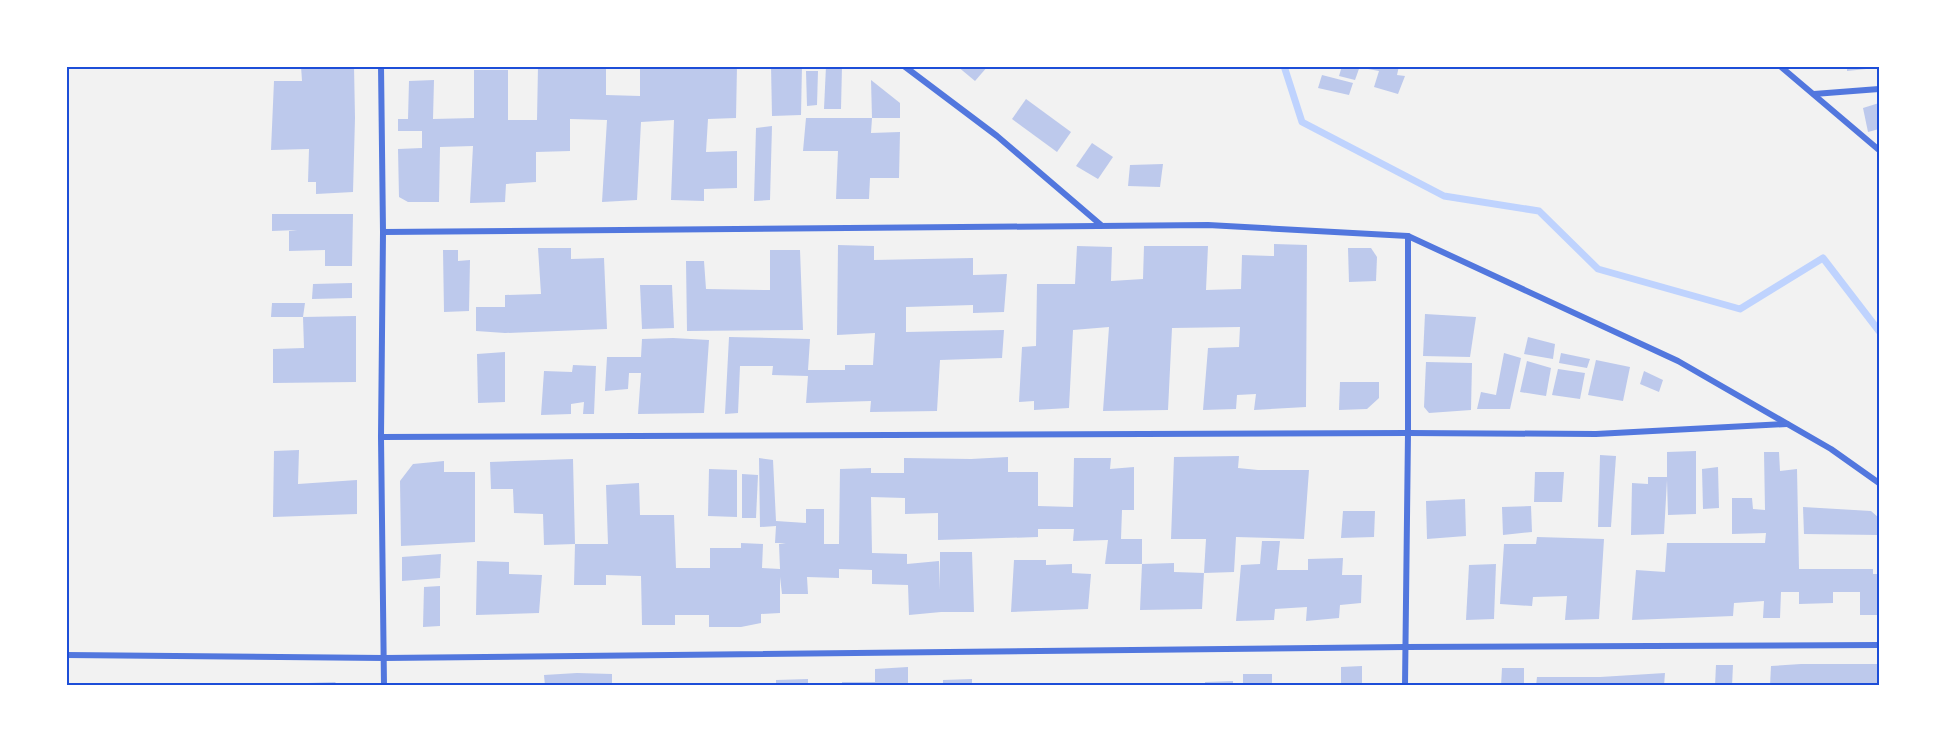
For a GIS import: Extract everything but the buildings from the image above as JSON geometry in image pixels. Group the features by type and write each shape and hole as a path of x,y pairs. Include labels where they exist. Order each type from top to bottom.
{"street":[{"path":"381,66 384,686"},
{"path":"904,66 998,136 1102,225"},
{"path":"1780,66 1879,150"},
{"path":"1814,94 1879,89"},
{"path":"383,232 1208,225 1408,236 1678,361 1789,423 1879,483"},
{"path":"1405,686 1408,236"},
{"path":"381,437 1596,434 1789,423"},
{"path":"66,655 384,658 1405,647 1879,645"}],"waterway":[{"path":"1284,66 1302,122 1444,196 1539,211 1598,269 1740,309 1823,258 1879,331"}]}
